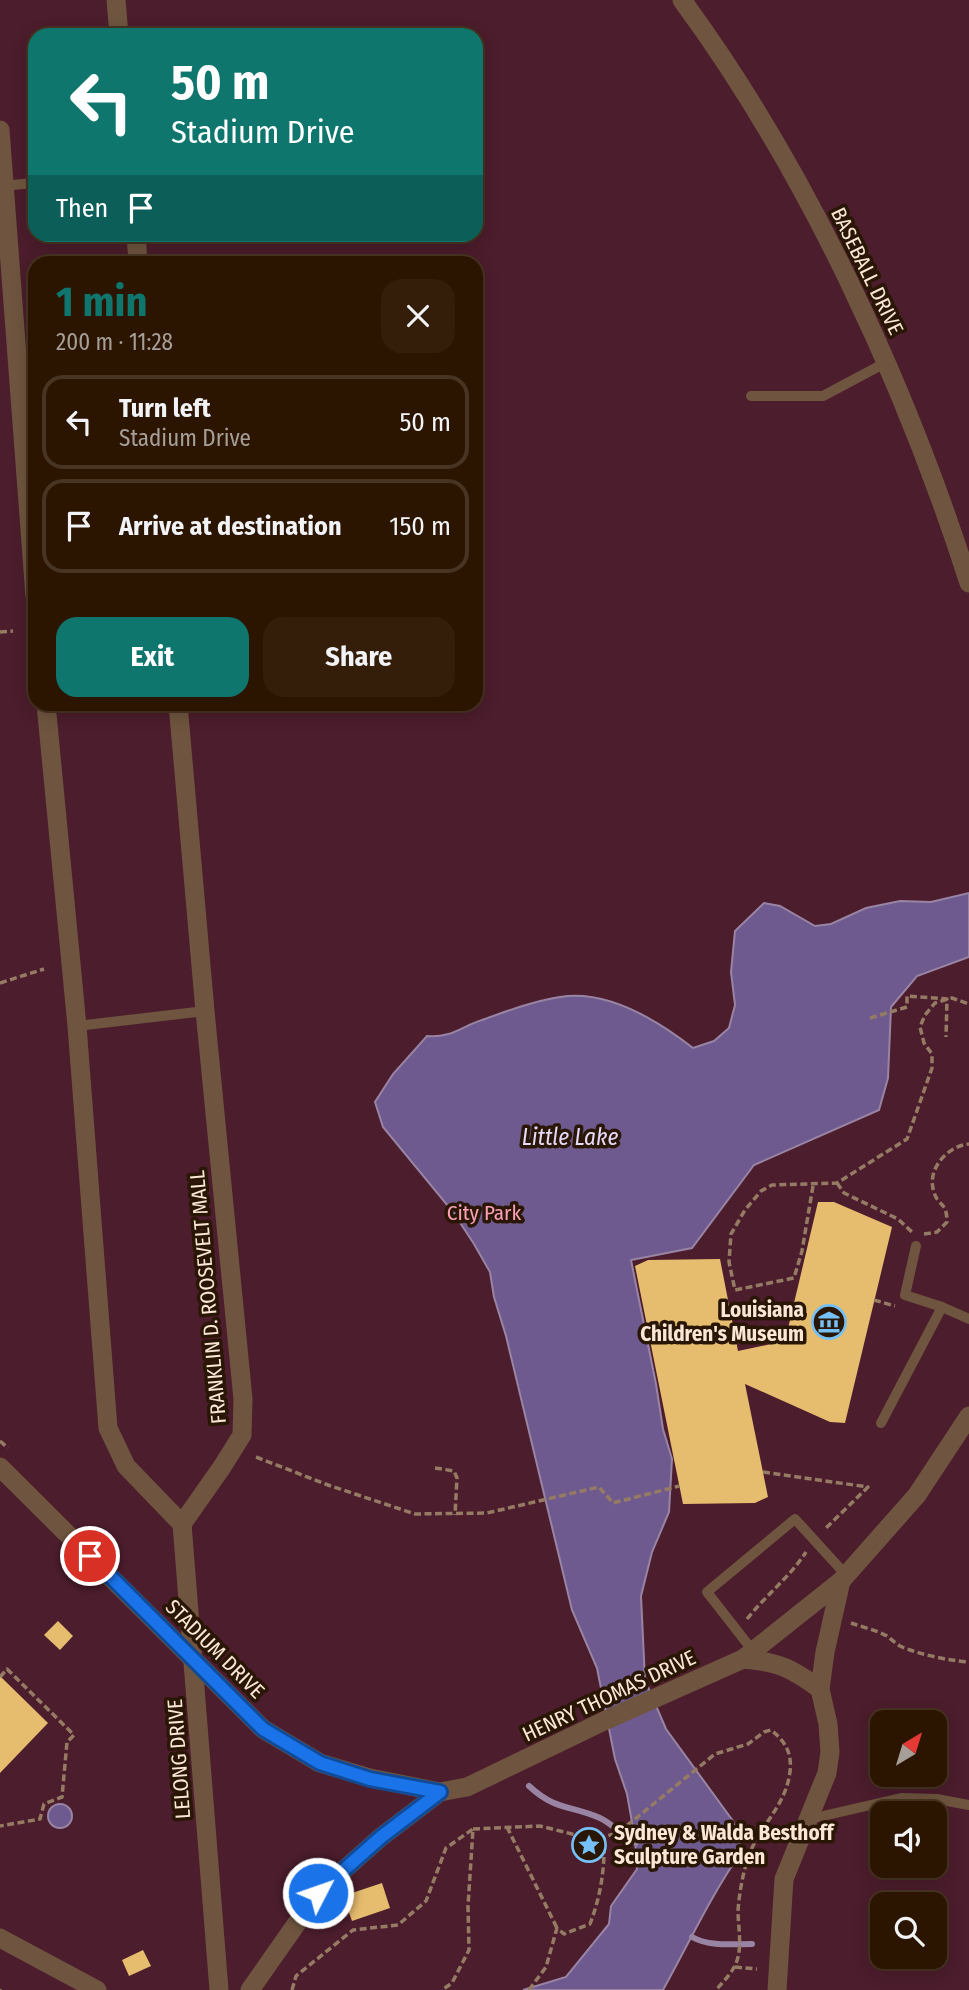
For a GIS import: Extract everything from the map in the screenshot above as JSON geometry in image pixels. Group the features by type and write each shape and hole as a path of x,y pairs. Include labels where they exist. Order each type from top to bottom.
{"street":[{"path":"116,0 118,28"},
{"name":"BASEBALL DRIVE","path":"682,0 761,118 850,286 927,462 969,583"},
{"path":"0,130 2,186 28,509"},
{"path":"47,711 77,1026 108,1428 126,1466 182,1524"},
{"name":"FRANKLIN D. ROOSEVELT MALL","path":"179,711 243,1399 242,1435 182,1524"},
{"name":"HENRY THOMAS DRIVE","path":"250,1990 318,1893 381,1837 440,1792 467,1787 748,1655 843,1578 917,1495 969,1416"},
{"name":"STADIUM DRIVE","path":"5,1458 194,1660 263,1729 320,1763 370,1779 440,1792"},
{"name":"LELONG DRIVE","path":"182,1524 219,1990"},
{"path":"779,1987 784,1879 827,1773 830,1752 828,1724 820,1689 832,1618 843,1578"},
{"path":"748,1655 793,1669 820,1689"},
{"path":"0,1938 97,1990"}],"lane":[{"path":"2,186 28,184"},
{"path":"751,396 823,396 885,363"},
{"path":"77,1026 205,1011"},
{"path":"916,1246 905,1295 969,1319"},
{"path":"881,1423 942,1307"},
{"path":"748,1655 737,1631 707,1592 795,1519 843,1578"},
{"path":"810,1819 901,1798 937,1799 969,1805"}],"path":[{"path":"0,632 13,631"},
{"path":"0,983 44,969"},
{"path":"870,1018 907,1007 907,996 951,998 969,1004"},
{"path":"946,1037 947,999"},
{"path":"800,1277 735,1290 729,1262 731,1234 745,1210 761,1191 772,1185 813,1186 837,1183 906,1139 932,1068 932,1054 924,1043 920,1027 925,1015 935,1003 947,999"},
{"path":"837,1183 844,1193 898,1219 912,1232 926,1235 937,1232 947,1222 947,1209 934,1193 934,1172 942,1158 961,1144 969,1144"},
{"path":"794,1278 802,1251 813,1186"},
{"path":"0,1441 5,1458"},
{"path":"256,1457 415,1514 487,1513 599,1487 613,1503 679,1486"},
{"path":"435,1468 454,1471 457,1478 454,1515"},
{"path":"737,1631 762,1600 795,1568 814,1540 868,1488 763,1472"},
{"path":"832,1618 876,1631 899,1645 914,1650 969,1662"},
{"path":"0,1676 7,1669 74,1735 67,1742 62,1797 44,1804 40,1819 0,1826"},
{"path":"292,1990 296,1976 353,1930 398,1925 426,1901 446,1848 473,1829 540,1826 572,1834 604,1837 611,1835 624,1829 715,1754 748,1744 771,1730 784,1740 790,1758 788,1782 776,1810 755,1839 747,1861 738,1911 740,1935 735,1967 716,1990"},
{"path":"507,1827 557,1928 564,1934 590,1924 599,1899 604,1837"},
{"path":"442,1990 452,1983 469,1950 468,1906 473,1829"},
{"path":"529,1990 546,1967 557,1928"},
{"path":"735,1967 757,1969"}],"green space":[{"name":"City Park","path":"0,0 969,0 969,1990 0,1990"}],"water":[{"name":"Little Lake","path":"969,893 969,957 917,976 891,1007 888,1078 879,1110 754,1165 692,1248 631,1260 663,1429 672,1459 669,1512 652,1552 641,1596 645,1680 666,1729 733,1821 742,1851 710,1902 663,1990 523,1990 566,1977 609,1924 611,1906 637,1869 635,1839 627,1794 615,1759 597,1668 572,1610 490,1272 453,1212 383,1127 375,1102 393,1074 427,1036 450,1034 511,1010 560,997 578,996 613,1002 647,1017 693,1048 714,1041 729,1028 735,1005 731,972 735,931 764,903 780,906 815,926 831,924 866,908 900,901 931,902"},
{"path":"60,1804 71,1811 72,1816 65,1827 60,1828 49,1821 48,1816 55,1805"}],"building":[{"path":"818,1202 834,1202 892,1227 845,1423 830,1422 745,1384 768,1497 755,1503 683,1504 635,1266 648,1260 720,1259 738,1351 785,1341"},
{"path":"58,1621 73,1636 60,1650 44,1635"},
{"path":"0,1676 48,1723 0,1773"},
{"path":"382,1883 390,1908 352,1921 343,1896"},
{"path":"143,1950 151,1966 129,1976 122,1960"}],"waterway":[{"path":"529,1786 555,1804 600,1818 636,1843"},
{"path":"692,1937 714,1944 752,1944"}],"place":[{"name":"Louisiana Children's Museum","path":"829,1322"},
{"name":"Sydney & Walda Besthoff Sculpture Garden","path":"589,1845"}],"route":[{"path":"90,1556 263,1729 320,1763 370,1779 440,1792 381,1837 318,1893"}]}
